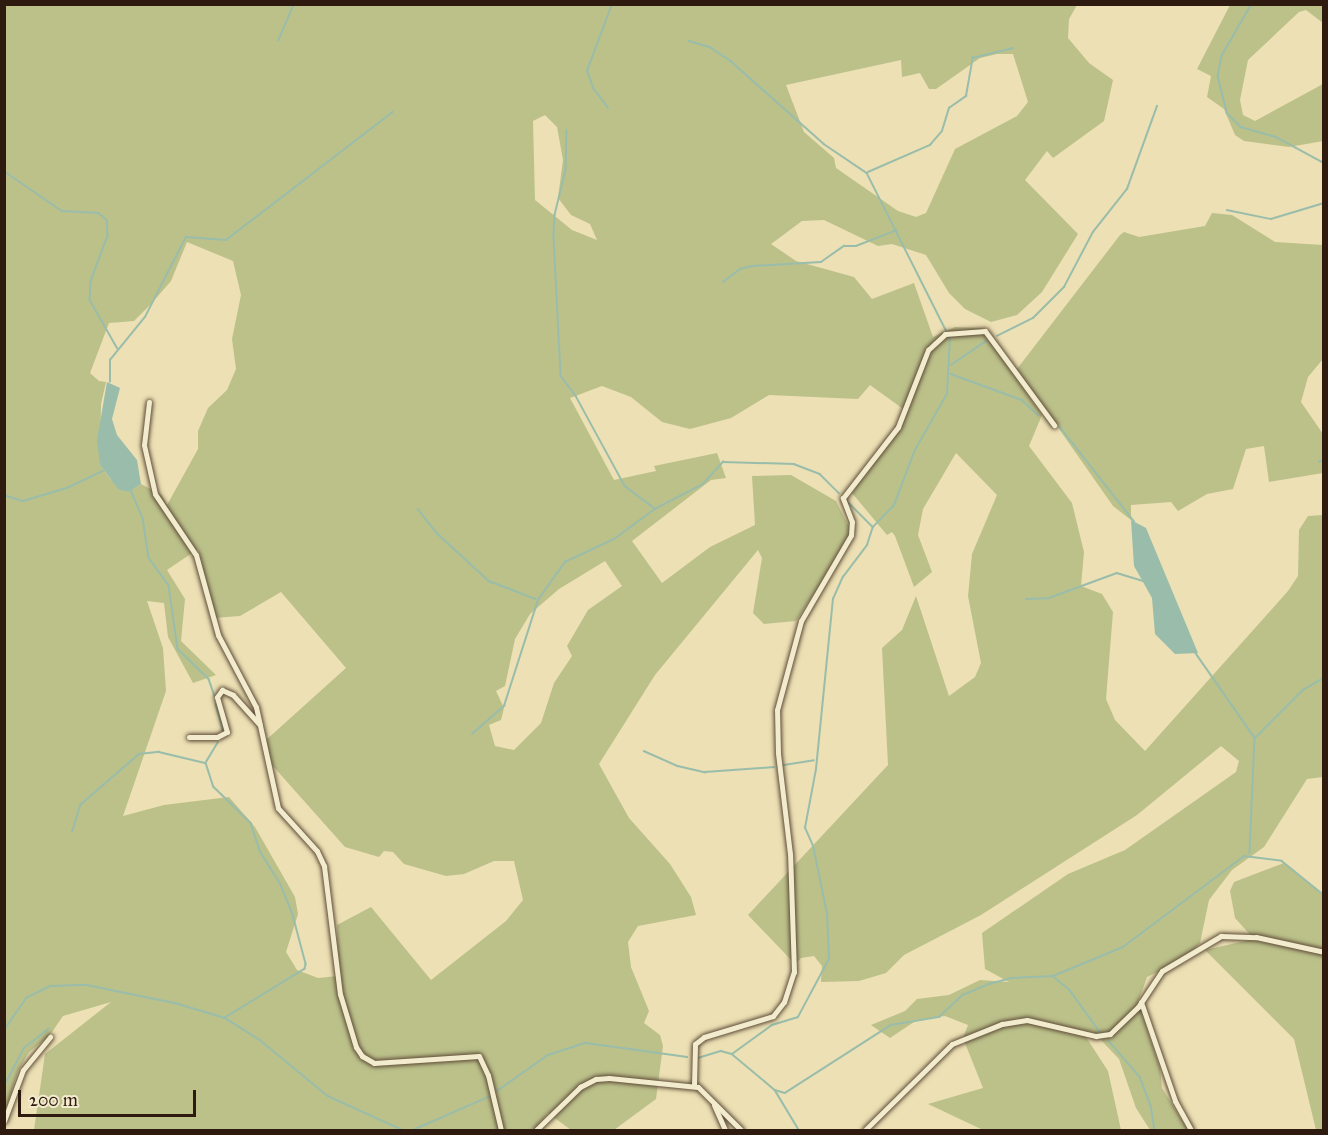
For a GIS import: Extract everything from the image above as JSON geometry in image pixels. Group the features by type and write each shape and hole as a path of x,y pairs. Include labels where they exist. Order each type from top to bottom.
{"street":[{"path":"694,1086 695,1044 704,1036 773,1016 784,1002 794,972 790,865 778,753 777,710 801,621 851,535 852,522 843,498 898,427 928,350 945,334 985,331 1054,425"},
{"path":"149,402 144,445 155,494 196,555 218,635 251,694 261,726 278,808 317,851 324,866 340,994 356,1047 362,1056 374,1063 477,1054 488,1075 501,1131"},
{"path":"189,737 225,735 227,728 217,697 222,690 233,695 261,726"},
{"path":"865,1131 937,1056 970,1036 1027,1020 1103,1036 1116,1030 1141,1002 1162,971 1221,936 1256,937 1323,952"},
{"path":"1141,1002 1175,1101 1191,1131"},
{"path":"4,1121 22,1070 50,1037"},
{"path":"536,1131 567,1097 596,1078 694,1086 741,1131"},
{"path":"714,1103 725,1131"}],"green space":[{"path":"5,5 1077,5 1069,19 1068,38 1089,63 1113,80 1104,121 1053,158 1047,151 1025,180 1078,234 1042,292 1017,315 991,322 965,309 949,293 926,255 892,244 878,246 824,220 802,221 771,244 796,261 854,277 872,299 914,283 933,337 955,327 981,328 986,334 1042,415 1029,446 1072,503 1084,552 1081,586 1102,594 1113,612 1106,699 1115,720 1145,751 1288,591 1298,576 1299,530 1308,516 1323,515 1323,777 1307,779 1264,847 1232,870 1209,900 1200,943 1185,959 1147,977 1138,1002 1160,1068 1162,1088 1188,1130 1150,1130 1136,1108 1119,1059 1101,1040 1086,1037 1108,1071 1121,1130 983,1130 928,1104 983,1088 963,1038 968,1025 945,1016 917,1020 890,1038 871,1025 905,1011 917,999 949,995 980,980 1009,982 985,969 982,933 1068,874 1125,850 1236,772 1239,761 1221,746 1137,815 981,915 904,955 886,973 859,981 821,982 822,966 814,956 801,958 795,964 748,915 888,765 882,648 902,630 916,596 949,696 975,677 981,663 968,596 972,554 997,495 956,453 923,509 918,535 932,572 914,587 895,536 892,532 887,535 852,493 906,411 870,385 858,399 769,395 731,418 690,429 662,422 631,397 602,386 570,398 614,480 656,471 654,466 717,453 726,478 711,480 632,541 662,583 710,547 755,525 752,476 791,475 836,501 853,535 796,621 764,624 753,613 762,558 758,550 655,675 599,764 629,818 670,864 691,897 696,915 638,926 628,942 631,967 649,1011 644,1023 660,1035 663,1046 656,1099 614,1130 571,1130 548,1113 535,1130 34,1130 45,1054 111,1002 63,1016 50,1035 29,1052 18,1071 5,1112","holes":["997,54 1013,54 1028,102 1017,116 955,149 926,213 916,217 898,211 836,168 834,158 804,132 786,85 901,60 902,77 920,73 929,89 936,89 980,58","545,115 557,127 563,160 558,198 571,215 590,224 597,240 572,230 535,200 533,121","187,242 233,261 241,295 232,339 236,369 227,390 208,408 198,431 198,449 167,505 162,495 141,484 129,492 111,480 100,465 101,404 106,382 99,381 90,373 109,323 134,321 171,281","198,549 214,618 240,616 281,592 346,668 266,740 272,765 345,847 379,857 384,851 393,852 404,864 446,876 464,874 494,861 514,861 523,900 506,921 431,980 371,907 337,925 338,976 318,978 297,970 286,952 298,914 295,897 255,827 229,797 164,805 123,816 166,691 163,648 147,601 164,603 168,637 193,683 216,675 181,641 185,599 167,570","605,561 622,586 588,610 567,646 572,656 554,683 541,723 514,750 495,746 489,725 501,720 504,708 496,691 505,686 515,639 530,614 559,589"]},
{"path":"1230,5 1323,5 1323,23 1306,10 1299,12 1248,60 1240,100 1243,115 1255,121 1323,84 1323,141 1289,147 1244,141 1235,135 1224,109 1207,97 1211,76 1197,69"},
{"path":"1212,213 1232,215 1275,242 1323,245 1323,359 1308,377 1301,402 1323,434 1323,473 1269,482 1264,446 1246,449 1233,489 1207,494 1178,511 1171,502 1131,505 1131,520 1113,506 1017,369 1120,235 1124,232 1139,237 1205,226"},
{"path":"1284,863 1323,895 1323,1130 1316,1130 1294,1039 1205,950 1254,939 1235,918 1230,891 1234,882"}],"shaded area":[{"path":"107,382 120,388 112,419 117,435 137,460 141,484 129,492 118,489 100,465 97,440"},
{"path":"1131,520 1146,528 1198,653 1175,654 1155,634 1152,598 1134,566"}],"waterway":[{"path":"278,41 294,4"},
{"path":"608,108 593,88 587,71 612,4"},
{"path":"1252,4 1222,56 1218,76 1227,113 1241,127 1276,137 1324,163"},
{"path":"689,41 710,47 732,62 824,144 867,173 946,330"},
{"path":"868,172 930,145 942,131 949,108 966,96 973,58 1013,48"},
{"path":"997,336 1033,318 1064,287 1093,232 1127,189 1157,106"},
{"path":"110,382 110,360 145,317 186,237 226,240 393,112"},
{"path":"567,130 566,170 555,215 554,237 561,376 576,396 625,486 654,508"},
{"path":"4,171 62,211 99,213 107,220 108,236 91,281 90,300 118,349"},
{"path":"1227,210 1271,219 1324,203"},
{"path":"723,282 740,269 752,266 821,262 844,246 856,246 897,230"},
{"path":"732,1054 772,1025 798,1017 829,959 827,914 813,846 805,828 816,769 833,599 843,577 867,545 873,527 894,505 915,450 947,394 950,337"},
{"path":"951,365 989,339"},
{"path":"951,374 1022,400 1038,415"},
{"path":"1060,427 1134,521"},
{"path":"1319,462 1324,459"},
{"path":"472,734 504,706 538,600 565,562 614,539 655,509 703,484 723,462 794,464 820,474 839,493"},
{"path":"4,495 23,501 67,488 107,469"},
{"path":"131,490 143,518 149,558 169,586 178,649 209,679 215,696"},
{"path":"847,501 873,527"},
{"path":"418,509 437,533 489,581 536,599"},
{"path":"1026,599 1049,598 1117,573 1144,581"},
{"path":"1195,652 1255,738 1250,853"},
{"path":"1255,738 1303,690 1324,678"},
{"path":"216,704 223,731"},
{"path":"206,762 218,742"},
{"path":"644,751 678,766 705,772 774,767"},
{"path":"72,832 80,805 139,754 159,752 205,763"},
{"path":"784,765 814,760"},
{"path":"206,763 214,787 251,823 260,851 281,885 293,915 306,964 305,969 225,1018"},
{"path":"775,1090 785,1093 891,1025 939,1017 963,995 989,984 1011,978 1053,976 1123,947 1244,856 1282,861 1324,895"},
{"path":"1054,977 1069,989 1100,1032"},
{"path":"4,1030 26,998 51,986 87,985 175,1003 225,1018 260,1040 328,1096 403,1130"},
{"path":"4,1086 24,1048 48,1029"},
{"path":"1108,1040 1140,1077 1151,1105 1155,1130"},
{"path":"497,1091 548,1055 586,1043 687,1057"},
{"path":"698,1058 721,1051 732,1054 775,1090 799,1130"},
{"path":"413,1130 488,1097"}]}
